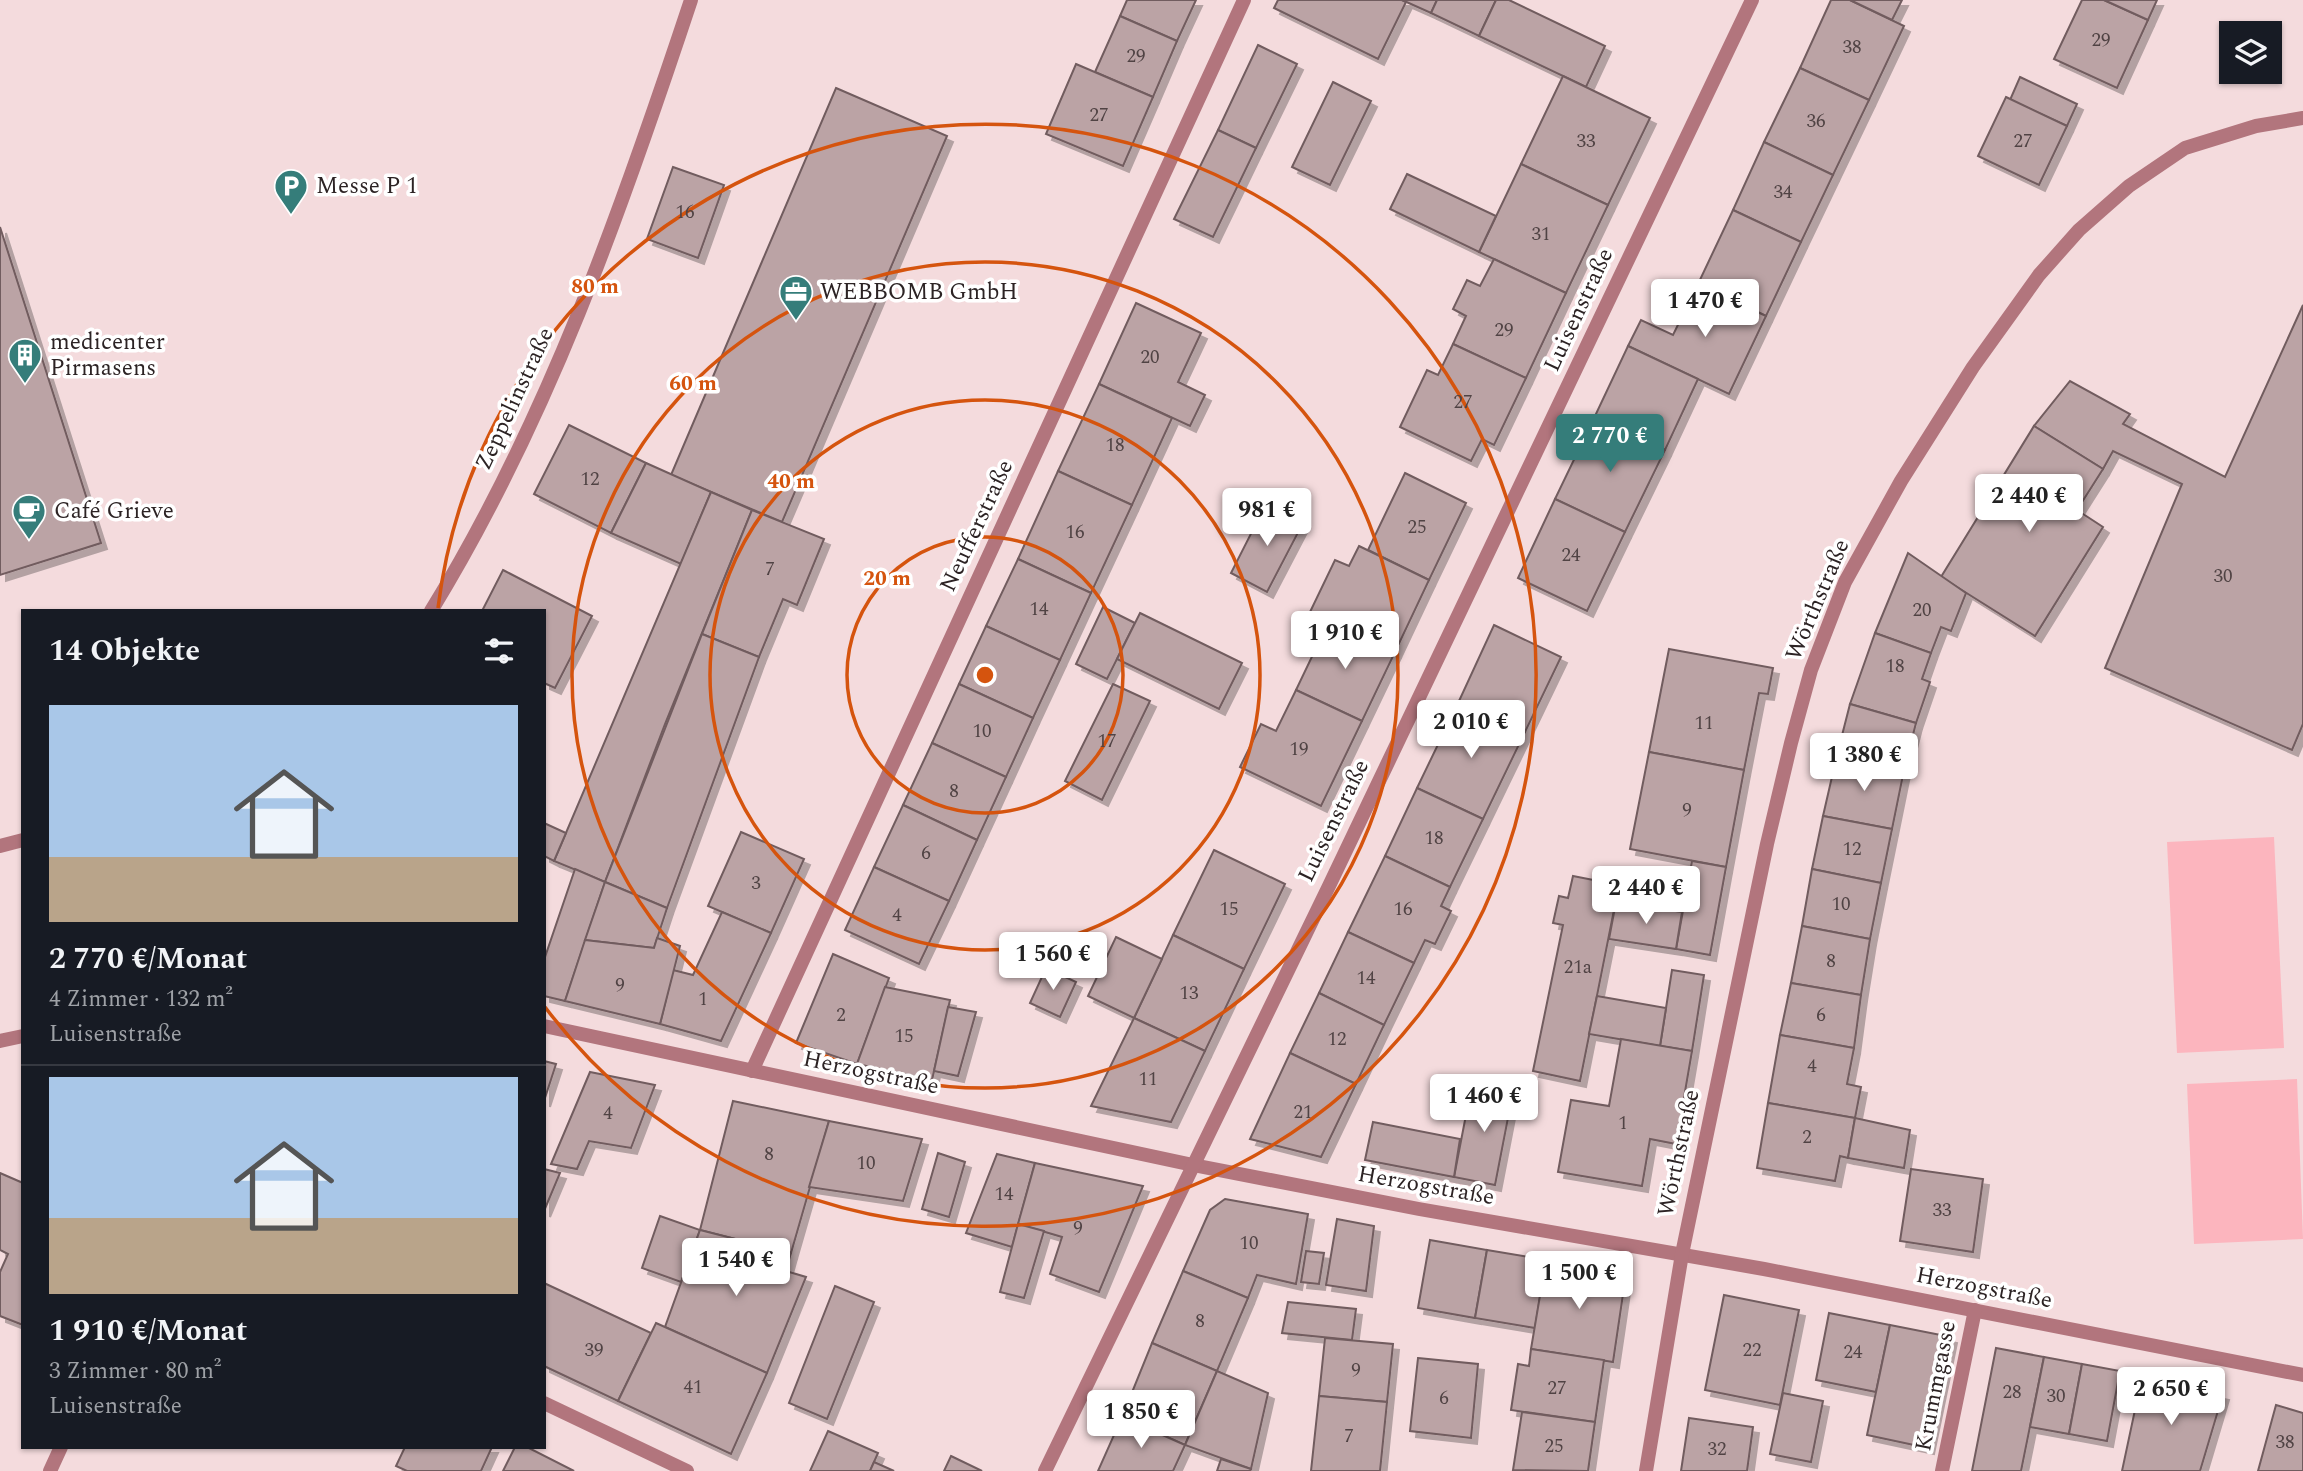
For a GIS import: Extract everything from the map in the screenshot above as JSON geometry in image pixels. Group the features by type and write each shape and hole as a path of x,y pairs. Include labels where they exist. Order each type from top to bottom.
{"street":[{"name":"Zeppelinstraße","path":"432,609 506,474 564,350 610,237 691,0"},
{"name":"Neufferstraße","path":"752,1071 1244,0"},
{"name":"Luisenstraße","path":"1045,1471 1341,861 1752,0"},
{"name":"Wörthstraße","path":"1646,1471 1682,1254 1791,743 1828,623 1845,582 1901,481 1995,335 2039,275 2079,230 2129,186 2185,148 2256,126 2303,118"},
{"path":"0,846 21,841"},
{"name":"Herzogstraße","path":"546,1026 1193,1165 1419,1209 1682,1254 2303,1375"},
{"path":"0,1041 21,1036"},
{"name":"Krummgasse","path":"1942,1471 1975,1310"},
{"path":"546,1404 687,1471"},
{"path":"50,1471 60,1449"}],"shaded area":[{"path":"2274,837 2284,1048 2177,1053 2167,842"},
{"path":"2297,1079 2303,1239 2194,1244 2187,1084"}],"building":[{"path":"1127,0 1196,0 1177,41 1120,16"},
{"path":"1278,0 1406,2 1378,59 1274,8"},
{"path":"1402,0 1437,0 1431,13"},
{"path":"1437,0 1496,0 1479,36 1431,13"},
{"path":"1496,0 1509,0 1605,46 1586,87 1479,36"},
{"path":"1831,0 1850,0 1904,26 1869,100 1800,68"},
{"path":"1850,0 1902,0 1892,20"},
{"path":"2082,0 2104,0 2148,20 2117,88 2054,59"},
{"path":"2104,0 2157,0 2148,20"},
{"path":"1120,16 1177,41 1153,97 1095,72"},
{"path":"1258,45 1297,64 1256,148 1218,130"},
{"path":"1076,64 1153,97 1123,166 1046,134"},
{"path":"1800,68 1869,100 1833,175 1764,142"},
{"path":"1563,76 1650,118 1608,205 1521,164"},
{"path":"2020,77 2077,104 2067,126 2010,100"},
{"path":"1333,82 1371,101 1330,185 1292,167"},
{"path":"836,88 947,136 782,522 671,475"},
{"path":"2006,97 2067,126 2039,185 1978,156"},
{"path":"1218,130 1256,148 1213,237 1174,219"},
{"path":"1764,142 1833,175 1801,242 1733,210"},
{"path":"1521,164 1608,205 1566,293 1479,252"},
{"path":"673,167 724,185 698,258 647,239"},
{"path":"1407,174 1496,216 1479,252 1390,209"},
{"path":"1733,210 1801,242 1766,316 1698,284"},
{"name":"medicenter Pirmasens","path":"0,227 101,543 0,575"},
{"path":"1494,259 1566,293 1526,378 1453,344 1466,316 1453,309 1467,280 1480,286"},
{"path":"1698,284 1766,316 1729,394 1628,346 1641,320 1673,335"},
{"path":"1136,303 1201,333 1178,382 1205,395 1190,426 1099,384"},
{"path":"2303,305 2303,724 2292,750 2105,668 2182,484 2113,451 2103,469 2034,426 2070,381 2130,414 2123,424 2225,477"},
{"path":"1453,344 1526,378 1494,445 1482,439 1471,461 1400,427 1427,370 1438,375"},
{"path":"1628,346 1698,379 1665,450 1595,416"},
{"path":"1099,384 1172,418 1132,505 1058,471"},
{"path":"1595,416 1665,450 1625,532 1555,499"},
{"path":"569,425 646,463 611,533 534,494"},
{"path":"2034,426 2103,469 2077,510 2103,527 2035,636 1941,577"},
{"path":"646,463 711,492 681,564 611,533"},
{"path":"1058,471 1132,505 1091,593 1018,559"},
{"path":"1405,473 1466,503 1429,580 1368,550"},
{"path":"711,492 752,510 665,724 605,882 554,861"},
{"path":"1555,499 1625,532 1587,611 1518,578"},
{"path":"1266,504 1303,523 1267,592 1231,573"},
{"path":"752,510 824,539 797,605 783,599 759,657 702,634"},
{"path":"1359,546 1429,580 1395,652 1310,612 1335,560 1349,566"},
{"path":"1908,553 1966,593 1951,631 1941,627 1931,653 1875,633"},
{"path":"1018,559 1091,593 1060,660 986,626"},
{"path":"503,570 592,616 555,688 546,684 546,609 483,609"},
{"path":"1103,607 1135,623 1107,679 1076,664"},
{"path":"1140,613 1242,663 1219,709 1117,659"},
{"path":"1329,621 1395,652 1362,721 1296,690"},
{"path":"1494,625 1561,657 1525,732 1459,701"},
{"path":"986,626 1060,660 1033,718 959,684"},
{"path":"1875,633 1931,653 1922,679 1930,682 1916,723 1850,704"},
{"path":"702,634 759,657 667,908 605,882"},
{"path":"1669,649 1773,668 1768,694 1759,693 1744,770 1649,752"},
{"path":"959,684 1033,718 1006,777 932,743"},
{"path":"1113,684 1150,701 1102,800 1065,781"},
{"path":"1296,690 1362,721 1321,806 1240,767 1261,724 1276,731"},
{"path":"1459,701 1525,732 1483,819 1417,788"},
{"path":"1850,704 1916,723 1904,770 1837,755"},
{"path":"932,743 1006,777 977,840 903,805"},
{"path":"1649,752 1744,770 1726,867 1630,849"},
{"path":"1837,755 1904,770 1892,829 1823,816"},
{"path":"1417,788 1483,819 1450,887 1385,856"},
{"path":"903,805 977,840 949,901 874,867"},
{"path":"1823,816 1892,829 1881,883 1812,869"},
{"path":"546,824 566,833 554,861 546,857"},
{"path":"741,832 804,859 771,933 708,906"},
{"path":"1214,850 1285,884 1244,969 1173,935"},
{"path":"1385,856 1450,887 1441,906 1451,911 1435,944 1425,940 1414,963 1348,932"},
{"path":"1692,861 1726,867 1710,955 1676,949"},
{"path":"874,867 949,901 919,964 845,930"},
{"path":"575,869 605,882 565,1001 546,996 546,954"},
{"path":"1812,869 1881,883 1870,939 1802,926"},
{"path":"1573,876 1619,885 1580,1081 1533,1071 1563,925 1553,923 1559,896 1568,898"},
{"path":"605,882 667,908 654,948 585,940"},
{"path":"1616,902 1682,912 1676,949 1609,939"},
{"path":"722,912 771,933 721,1041 660,1024 673,970 693,975"},
{"path":"1802,926 1870,939 1861,995 1791,983"},
{"path":"1348,932 1414,963 1384,1025 1319,993"},
{"path":"1173,935 1244,969 1205,1051 1134,1018"},
{"path":"1116,937 1162,959 1134,1018 1088,996"},
{"path":"657,938 680,946 660,1024 565,1001 585,940 654,948"},
{"path":"833,954 889,978 857,1064 796,1043"},
{"path":"1046,968 1076,982 1060,1017 1030,1003"},
{"path":"1672,970 1704,975 1692,1051 1660,1046"},
{"path":"1791,983 1861,995 1854,1048 1780,1035"},
{"path":"885,987 950,1000 932,1080 857,1064"},
{"path":"1319,993 1384,1025 1356,1084 1290,1053"},
{"path":"1597,996 1666,1008 1660,1046 1589,1034"},
{"path":"948,1007 976,1012 958,1076 934,1071"},
{"path":"1134,1018 1205,1051 1171,1122 1091,1106"},
{"path":"1780,1035 1854,1048 1847,1084 1861,1087 1855,1118 1768,1103"},
{"path":"1621,1039 1692,1051 1676,1144 1650,1139 1642,1186 1558,1172 1571,1100 1609,1106"},
{"path":"1290,1053 1356,1084 1321,1157 1250,1139"},
{"path":"546,1062 556,1064 546,1095"},
{"path":"590,1072 655,1085 631,1148 589,1141 577,1169 551,1164"},
{"path":"1472,1084 1513,1092 1495,1185 1454,1177"},
{"path":"733,1101 829,1121 791,1253 700,1230"},
{"path":"1768,1103 1855,1118 1848,1158 1840,1156 1835,1181 1757,1168"},
{"path":"1855,1118 1910,1130 1904,1168 1848,1158"},
{"path":"829,1121 922,1139 903,1201 809,1187"},
{"path":"1373,1122 1460,1139 1454,1177 1365,1160"},
{"path":"938,1153 965,1162 949,1217 922,1209"},
{"path":"997,1154 1035,1163 1012,1247 966,1233"},
{"path":"1035,1163 1143,1186 1099,1292 1050,1274 1062,1237 1018,1224"},
{"path":"1911,1169 1983,1179 1973,1252 1900,1241"},
{"path":"546,1170 560,1173 546,1206"},
{"path":"0,1173 21,1182 21,1324 0,1316 0,1272 8,1254 0,1250"},
{"path":"1225,1199 1308,1214 1296,1284 1257,1275 1248,1298 1183,1271 1210,1210"},
{"path":"660,1216 700,1230 681,1282 642,1268"},
{"path":"1337,1219 1374,1226 1366,1291 1326,1285"},
{"path":"1018,1224 1044,1231 1024,1298 1000,1292"},
{"path":"700,1230 791,1253 786,1271 806,1277 767,1373 665,1327"},
{"path":"1430,1240 1487,1250 1475,1318 1418,1308"},
{"path":"1487,1250 1546,1260 1535,1328 1475,1318"},
{"path":"1306,1251 1324,1253 1319,1284 1301,1282"},
{"path":"1546,1260 1626,1274 1613,1362 1531,1349"},
{"path":"1183,1271 1248,1298 1217,1371 1152,1343"},
{"path":"546,1284 651,1333 618,1401 546,1367"},
{"path":"835,1286 874,1302 827,1419 789,1403"},
{"path":"1724,1295 1799,1310 1780,1405 1705,1390"},
{"path":"1288,1302 1356,1309 1352,1340 1282,1333"},
{"path":"1829,1313 1890,1325 1876,1392 1816,1380"},
{"path":"656,1323 767,1373 731,1454 618,1401"},
{"path":"1890,1325 1951,1337 1928,1448 1867,1435"},
{"path":"1325,1338 1393,1344 1387,1402 1319,1396"},
{"path":"1152,1343 1217,1371 1185,1445 1122,1417"},
{"path":"1996,1348 2044,1357 2021,1471 1972,1471"},
{"path":"1531,1349 1604,1360 1595,1422 1511,1410 1518,1364 1529,1366"},
{"path":"2044,1357 2082,1364 2069,1434 2030,1427"},
{"path":"1418,1358 1478,1364 1471,1438 1410,1431"},
{"path":"2082,1364 2120,1371 2107,1441 2069,1434"},
{"path":"1217,1371 1268,1393 1251,1469 1185,1445"},
{"path":"2142,1377 2223,1394 2200,1471 2122,1471"},
{"path":"1783,1393 1823,1401 1811,1462 1770,1454"},
{"path":"1319,1396 1387,1402 1380,1471 1311,1471"},
{"path":"2276,1405 2303,1413 2303,1471 2258,1471"},
{"path":"1522,1412 1595,1422 1588,1471 1513,1470"},
{"path":"1122,1417 1185,1445 1173,1471 1098,1471"},
{"path":"1689,1418 1753,1427 1747,1471 1681,1471"},
{"path":"828,1431 878,1453 870,1471 810,1471"},
{"path":"404,1449 491,1449 481,1471 407,1471 396,1466"},
{"path":"514,1449 531,1449 574,1471 503,1471"},
{"path":"951,1456 982,1471 944,1471"},
{"path":"1221,1459 1251,1469 1217,1471"},
{"path":"874,1462 894,1471 870,1471"}],"place":[{"name":"Messe P 1","path":"291,216"},
{"name":"WEBBOMB GmbH","path":"796,322"},
{"name":"medicenter Pirmasens","path":"25,385"},
{"name":"Café Grieve","path":"29,541"}]}
